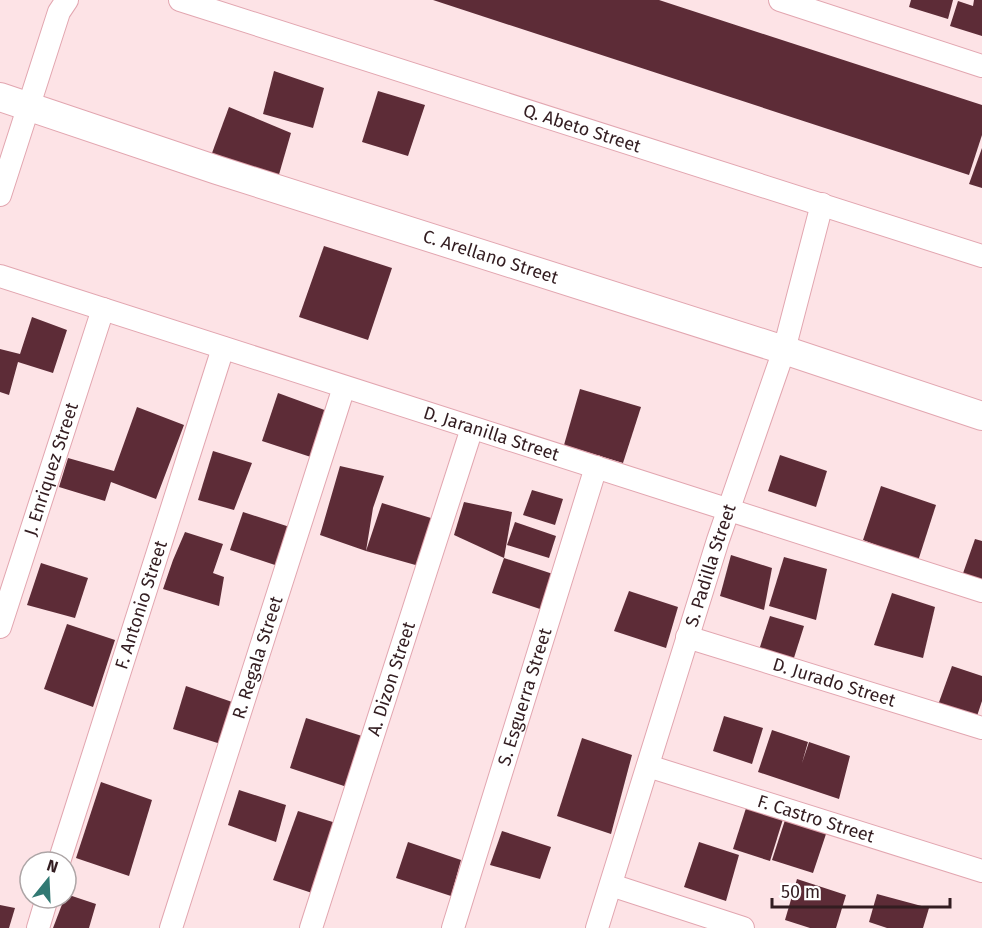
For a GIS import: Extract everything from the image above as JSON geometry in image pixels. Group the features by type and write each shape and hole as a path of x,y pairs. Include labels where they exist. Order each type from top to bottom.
{"street":[{"path":"0,195 59,12 68,0"},
{"name":"Q. Abeto Street","path":"180,0 982,256"},
{"path":"780,0 982,66"},
{"name":"C. Arellano Street","path":"0,97 217,170 783,350 982,416"},
{"name":"S. Padilla Street","path":"597,928 687,637 783,350 822,204"},
{"name":"D. Jaranilla Street","path":"0,276 982,591"},
{"name":"J. Enriquez Street","path":"0,627 103,309"},
{"name":"F. Antonio Street","path":"63,850 223,348"},
{"name":"R. Regala Street","path":"171,928 344,387"},
{"name":"A. Dizon Street","path":"311,928 472,428"},
{"name":"S. Esguerra Street","path":"453,928 596,467"},
{"name":"D. Jurado Street","path":"687,637 982,728"},
{"name":"F. Castro Street","path":"648,766 982,871"},
{"path":"611,885 743,928"},
{"path":"38,928 43,910"}],"building":[{"path":"433,0 659,0 982,105 982,135 969,175"},
{"path":"911,0 953,0 948,19 909,7"},
{"path":"974,0 982,0 982,36 950,26 958,1 973,6"},
{"path":"274,71 324,88 313,128 263,114"},
{"path":"378,91 425,105 408,156 362,142"},
{"path":"229,107 291,133 278,178 212,153"},
{"path":"982,148 982,188 969,184"},
{"path":"324,246 392,268 368,340 299,317"},
{"path":"32,317 67,330 53,373 18,362 9,395 0,392 0,349 20,354"},
{"path":"580,389 641,407 623,463 564,445"},
{"path":"278,393 330,412 317,459 262,441"},
{"path":"137,407 184,425 156,499 111,482 105,501 59,487 68,458 114,471"},
{"path":"213,451 252,463 234,510 198,500"},
{"path":"780,455 827,471 816,507 768,491"},
{"path":"340,466 384,476 373,508 366,551 320,535"},
{"path":"881,486 936,505 918,561 863,540"},
{"path":"532,490 563,499 555,525 523,515"},
{"path":"464,502 512,512 504,558 454,535"},
{"path":"382,503 431,518 419,566 366,551"},
{"path":"243,512 296,529 284,568 230,550"},
{"path":"515,522 556,536 549,558 507,545"},
{"path":"185,532 223,544 213,573 224,577 219,606 163,589"},
{"path":"975,539 982,541 982,587 961,579"},
{"path":"731,555 772,568 764,610 720,596"},
{"path":"784,557 827,569 816,620 769,606"},
{"path":"504,558 553,574 543,610 492,593"},
{"path":"41,563 88,578 75,618 27,605"},
{"path":"629,591 678,607 666,648 614,631"},
{"path":"892,593 935,607 923,658 874,645"},
{"path":"770,616 804,626 793,661 759,650"},
{"path":"67,624 115,640 93,707 44,689"},
{"path":"952,666 982,676 982,701 977,716 938,705"},
{"path":"186,686 235,703 224,745 173,729"},
{"path":"724,716 763,728 752,764 713,751"},
{"path":"306,718 365,737 350,788 290,768"},
{"path":"772,730 808,742 802,763 809,742 850,756 839,799 758,772"},
{"path":"582,738 632,755 611,834 557,816"},
{"path":"101,782 152,800 129,876 78,859 78,852"},
{"path":"239,790 286,805 276,842 228,825"},
{"path":"747,805 784,816 770,861 733,849"},
{"path":"298,811 339,824 315,894 273,880"},
{"path":"786,817 827,831 813,873 772,860"},
{"path":"502,831 551,847 540,879 490,865"},
{"path":"408,842 461,860 451,896 396,878"},
{"path":"699,842 739,855 726,901 684,887"},
{"path":"797,879 846,895 836,928 810,928 785,920"},
{"path":"877,894 929,908 923,928 887,928 869,922"},
{"path":"78,898 96,904 89,928 53,928 60,910 78,910"},
{"path":"0,905 15,908 9,928 0,928"}]}
